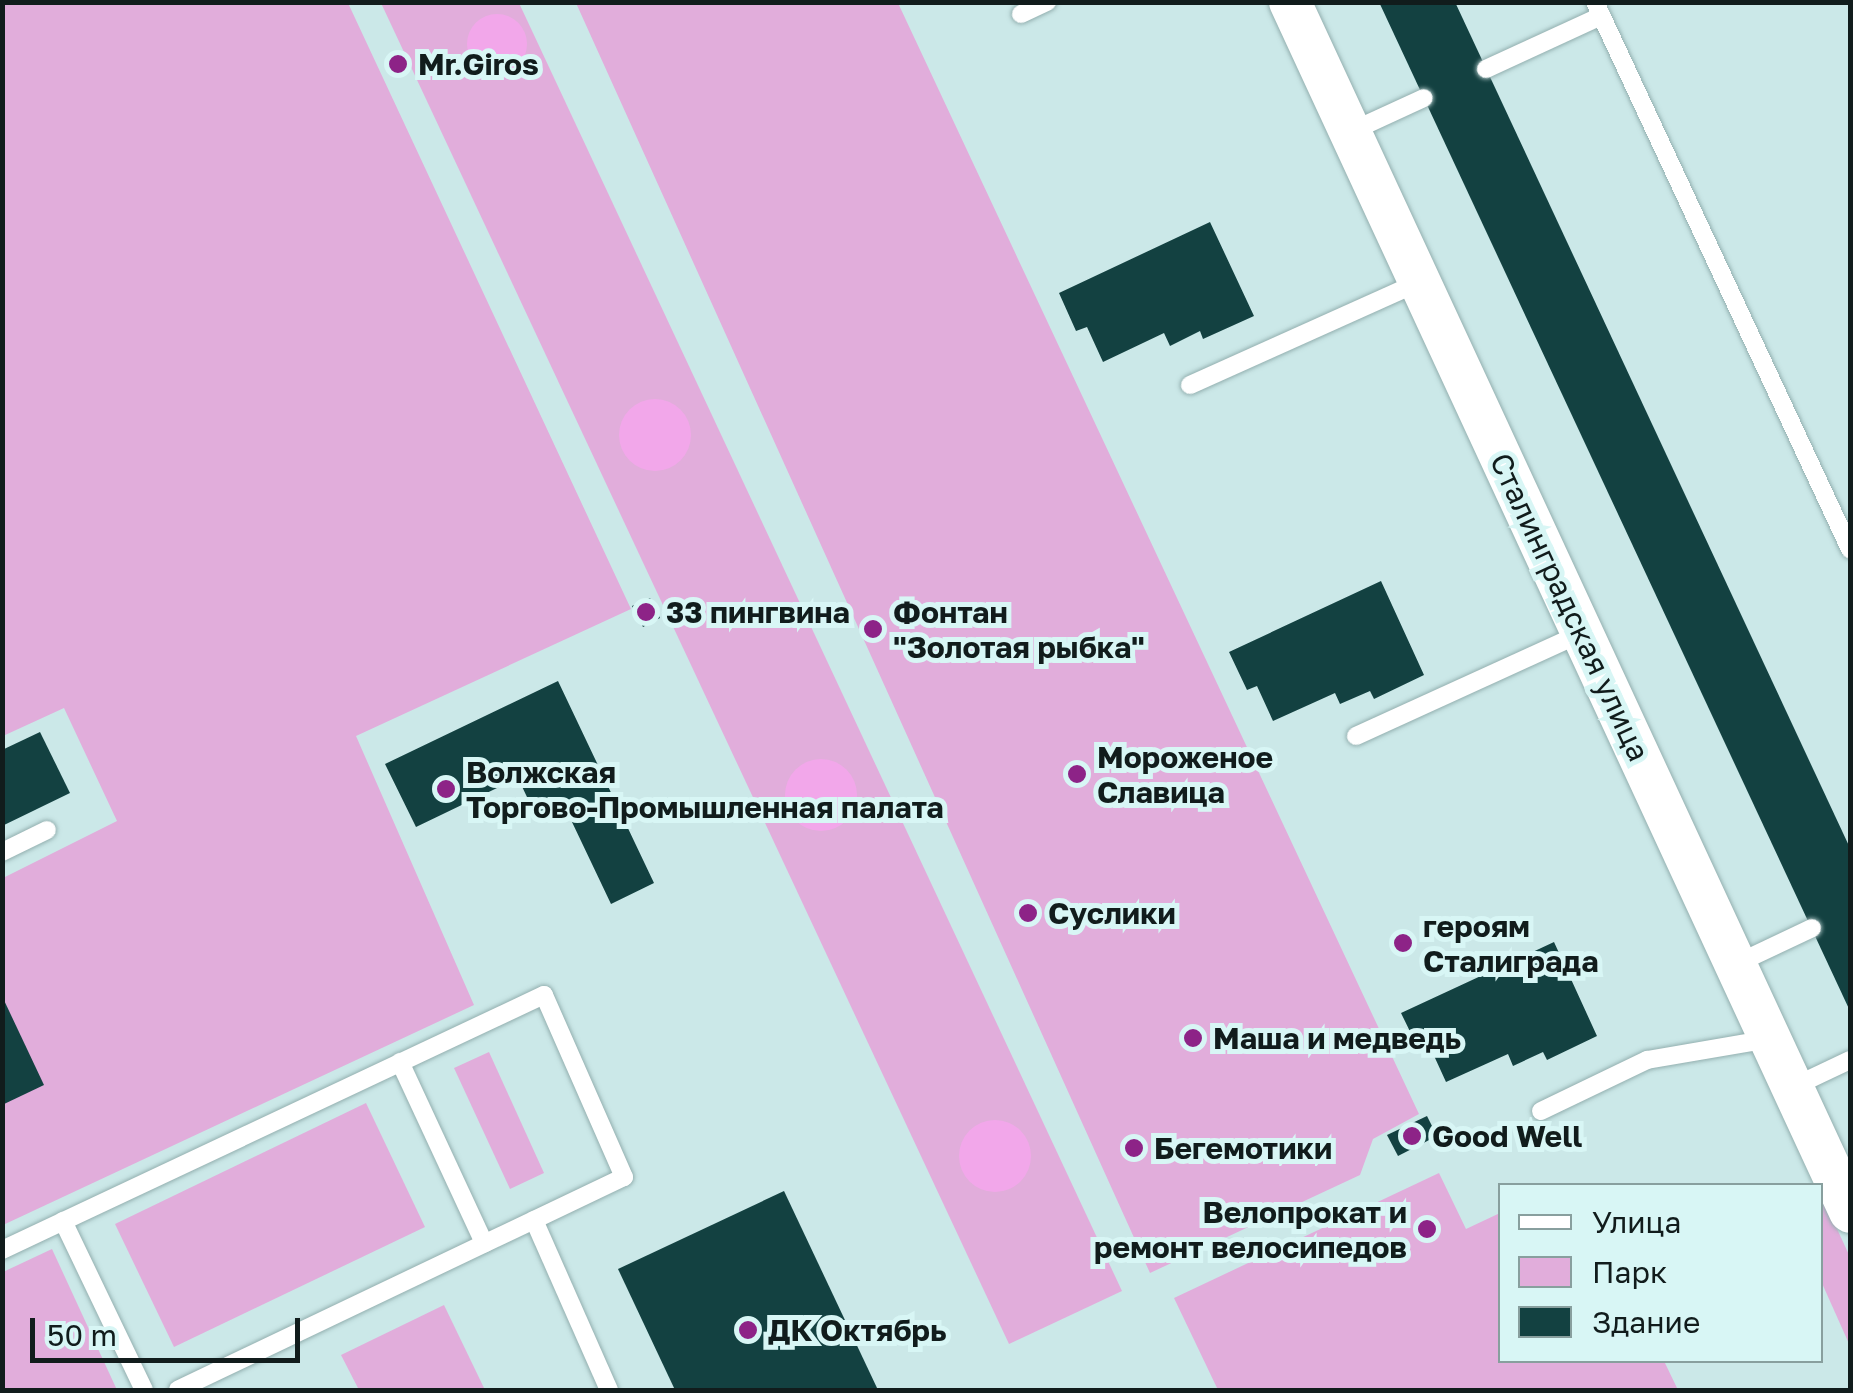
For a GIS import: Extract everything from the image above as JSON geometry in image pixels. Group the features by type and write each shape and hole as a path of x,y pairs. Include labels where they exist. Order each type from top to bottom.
{"street":[{"name":"Сталинградская улица","path":"1290,2 1850,1212"}],"lane":[{"path":"1021,14 1047,2"},
{"path":"1486,68 1598,9 1850,548"},
{"path":"1350,132 1424,98"},
{"path":"1190,385 1419,282"},
{"path":"1356,736 1582,634"},
{"path":"2,852 47,830"},
{"path":"1736,964 1812,928"},
{"path":"2,1250 544,995 624,1177 178,1390"},
{"path":"1542,1111 1648,1060 1770,1039"},
{"path":"1793,1087 1850,1060"},
{"path":"400,1062 484,1244"},
{"path":"534,1220 609,1390"},
{"path":"64,1221 144,1390"}],"green space":[{"path":"3,3 348,3 631,609 356,736 474,1005 3,1225 3,878 117,821 64,708 3,736"},
{"path":"381,3 519,3 1122,1291 1009,1344"},
{"path":"576,3 898,3 1419,1114 1373,1139 1360,1175 1150,1273"},
{"path":"489,1052 544,1173 510,1189 454,1068"},
{"path":"366,1103 425,1227 174,1347 115,1224"},
{"path":"1439,1173 1466,1229 1498,1214 1498,1363 1665,1363 1678,1390 1218,1390 1174,1298"},
{"path":"1823,1198 1850,1257 1850,1346 1823,1285"},
{"path":"52,1249 117,1390 3,1390 3,1272"},
{"path":"444,1305 485,1390 359,1390 341,1355"}],"shaded area":[{"path":"497,14 518,23 527,44 518,65 497,74 476,65 467,44 476,23"},
{"path":"655,399 680,410 691,435 680,460 655,471 630,460 619,435 630,410"},
{"path":"821,759 847,769 857,795 847,821 821,831 795,821 785,795 795,769"},
{"path":"995,1120 1020,1131 1031,1156 1020,1181 995,1192 970,1181 959,1156 970,1131"}],"building":[{"path":"1379,2 1455,2 1850,848 1850,1011"},
{"path":"1210,222 1254,316 1203,339 1200,331 1170,346 1164,333 1103,362 1087,327 1076,331 1059,293"},
{"path":"1381,581 1424,675 1374,699 1370,691 1340,704 1335,693 1273,721 1257,686 1247,690 1229,652"},
{"name":"33 пингвина","path":"650,598 660,618 643,627 632,606"},
{"name":"Волжская Торгово-Промышленная палата","path":"558,681 654,883 611,904 562,801 535,814 518,778 416,827 385,764"},
{"path":"40,732 70,793 2,826 2,750"},
{"path":"1554,942 1597,1036 1547,1060 1543,1052 1513,1066 1508,1054 1446,1082 1430,1047 1420,1052 1401,1013"},
{"path":"2,996 44,1085 2,1105"},
{"name":"Good Well","path":"1427,1116 1437,1136 1398,1156 1387,1135"},
{"name":"ДК Октябрь","path":"784,1191 878,1390 675,1390 618,1269"}],"place":[{"name":"Mr.Giros","path":"398,64"},
{"name":"33 пингвина","path":"646,612"},
{"name":"Фонтан \"Золотая рыбка\"","path":"873,629"},
{"name":"Мороженое Славица","path":"1077,774"},
{"name":"Волжская Торгово-Промышленная палата","path":"446,789"},
{"name":"Суслики","path":"1028,913"},
{"name":"героям Сталиграда","path":"1403,943"},
{"name":"Маша и медведь","path":"1193,1038"},
{"name":"Good Well","path":"1412,1136"},
{"name":"Бегемотики","path":"1134,1148"},
{"name":"Велопрокат и ремонт велосипедов","path":"1427,1229"},
{"name":"ДК Октябрь","path":"748,1330"}]}
